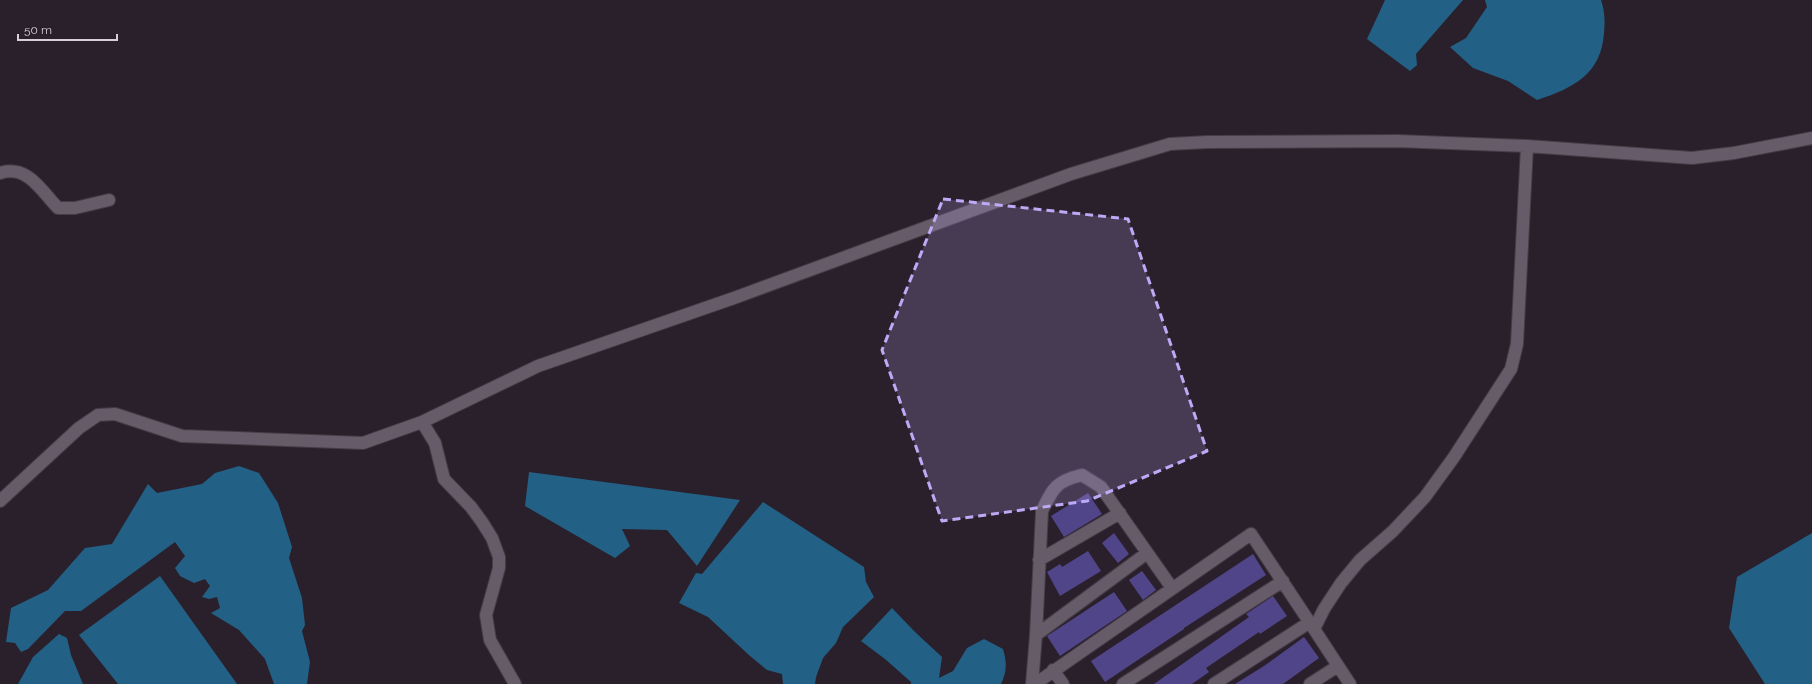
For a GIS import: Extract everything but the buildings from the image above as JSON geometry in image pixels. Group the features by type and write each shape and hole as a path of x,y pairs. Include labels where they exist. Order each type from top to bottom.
{"street":[{"path":"0,501 79,428 98,416 115,414 182,436 363,443 422,422 538,366 734,298 1071,174 1170,144 1207,142 1398,141 1527,146 1692,158 1734,153 1812,138"},
{"path":"1214,684 1312,626 1340,583 1360,560 1393,531 1425,497 1454,457 1511,369 1516,344 1527,146"},
{"path":"0,172 9,170 24,175 39,185 58,208 75,208 109,200"},
{"path":"422,422 434,443 444,479 471,507 492,538 499,557 499,568 486,615 490,640 515,684"},
{"path":"1032,684 1042,511 1051,492 1065,479 1082,475 1101,486 1172,588"},
{"path":"1039,560 1120,514"},
{"path":"1035,684 1053,670 1251,534 1350,684"},
{"path":"1036,635 1147,553"},
{"path":"1123,684 1282,581"},
{"path":"1310,684 1338,666"},
{"path":"1053,670 1063,684"}],"highlighted area":[{"path":"943,199 1128,219 1207,451 1087,501 942,521 882,350"}],"water":[{"path":"1385,0 1463,0 1416,54 1417,65 1410,71 1367,39"},
{"path":"1485,0 1601,0 1605,20 1602,47 1597,60 1583,78 1573,85 1537,100 1508,81 1473,68 1450,47 1466,38 1487,7"},
{"path":"239,466 259,473 278,503 292,547 289,558 302,598 305,625 302,631 310,662 307,684 274,684 265,659 239,630 211,613 220,608 217,597 209,599 202,597 210,586 205,579 194,583 180,576 175,568 185,556 175,542 81,611 65,611 28,649 21,652 15,643 6,642 11,608 48,590 85,548 112,544 148,484 157,493 202,484 215,473"},
{"path":"529,472 740,500 697,566 667,530 622,529 630,546 615,558 525,506"},
{"path":"763,502 864,567 866,582 874,597 843,627 836,643 823,658 815,684 783,684 782,674 767,670 708,617 679,603 696,573 702,574"},
{"path":"1812,533 1812,684 1765,684 1729,628 1737,577"},
{"path":"160,576 237,684 118,684 79,635"},
{"path":"892,608 942,657 939,678 953,671 967,648 984,639 1003,649 1006,667 1001,684 911,684 911,682 885,659 861,641"},
{"path":"59,634 67,638 71,655 83,684 18,684 33,657"}]}
